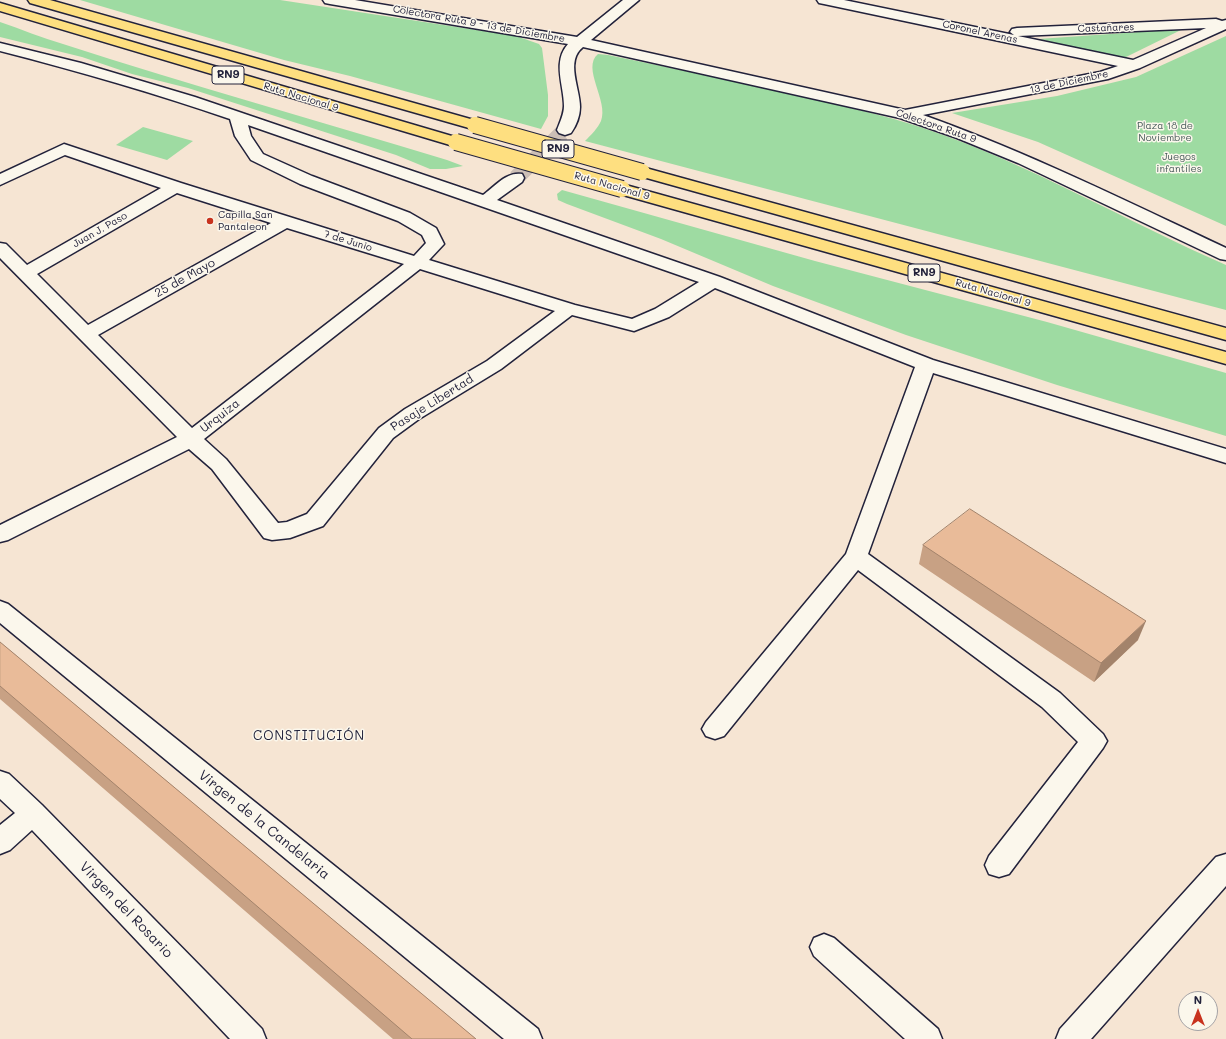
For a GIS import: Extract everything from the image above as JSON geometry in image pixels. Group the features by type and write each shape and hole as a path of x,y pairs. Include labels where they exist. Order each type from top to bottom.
{"highway":[{"name":"Ruta Nacional 9","path":"35,0 642,172 1226,334"},
{"name":"Ruta Nacional 9","path":"0,7 456,142 1226,358"}],"street":[{"name":"Colectora Ruta 9 - 13 de Diciembre","path":"330,0 581,42"},
{"path":"565,130 570,119 572,107 567,80 567,57 572,48 632,0"},
{"name":"Coronel Arenas","path":"824,0 1135,65"},
{"name":"Castañares","path":"986,33 1226,23"},
{"name":"13 de Diciembre","path":"904,114 1103,76 1135,65 1226,23"},
{"name":"Colectora Ruta 9","path":"581,42 904,114 963,135 1024,160 1226,255"},
{"path":"0,47 127,81 190,100 714,281 926,364 1226,456"},
{"name":"Urquiza","path":"0,534 191,439 418,262 435,244 430,232 404,217 306,180 257,157 243,136 237,116"},
{"name":"7 de Junio","path":"0,180 64,149 175,187 285,222 569,309 634,325 662,313 714,281"},
{"path":"486,201 516,178"},
{"name":"Juan J. Paso","path":"26,272 175,187"},
{"name":"25 de Mayo","path":"86,334 285,222"},
{"path":"0,248 26,272 191,439"},
{"name":"Pasaje Libertad","path":"191,439 219,464 272,532 290,530 315,520 386,433 412,414 494,364 569,309"},
{"path":"715,730 856,557 926,364"},
{"path":"856,557 1051,700 1094,741 999,865"},
{"name":"Virgen de la Candelaria","path":"0,610 527,1039"},
{"name":"Virgen del Rosario","path":"0,782 33,813 251,1039"},
{"path":"0,842 33,813"},
{"path":"1071,1039 1226,866"},
{"path":"824,947 927,1039"}],"green space":[{"path":"80,0 280,0 516,36 539,44 542,48 548,95 548,116 541,129 350,76 284,60"},
{"path":"0,22 47,39 111,59 463,166 446,169 430,169 396,155 188,88 132,74 82,57 0,37"},
{"path":"1183,29 1124,58 1038,39"},
{"name":"Plaza 18 de Noviembre","path":"1226,36 1226,226 1038,142 952,113 1057,96 1136,77"},
{"path":"598,54 676,69 858,110 926,129 965,143 1040,176 1226,265 1226,310 585,141 601,121 602,104 592,68 594,60"},
{"path":"143,127 193,141 167,160 116,145"},
{"path":"562,190 815,261 1047,322 1226,373 1226,436 1057,385 906,335 773,286 661,239 558,200 557,194"}],"building":[{"path":"970,509 1146,621 1101,663 923,545"},
{"path":"0,642 476,1039 412,1039 0,686"}],"tunnel":[{"path":"516,178 565,130"}],"place":[{"name":"Capilla San Pantaleon","path":"210,221"}],"district":[{"name":"CONSTITUCIÓN","path":"309,736"}],"park label":[{"name":"Juegos infantiles","path":"1179,162"}]}
